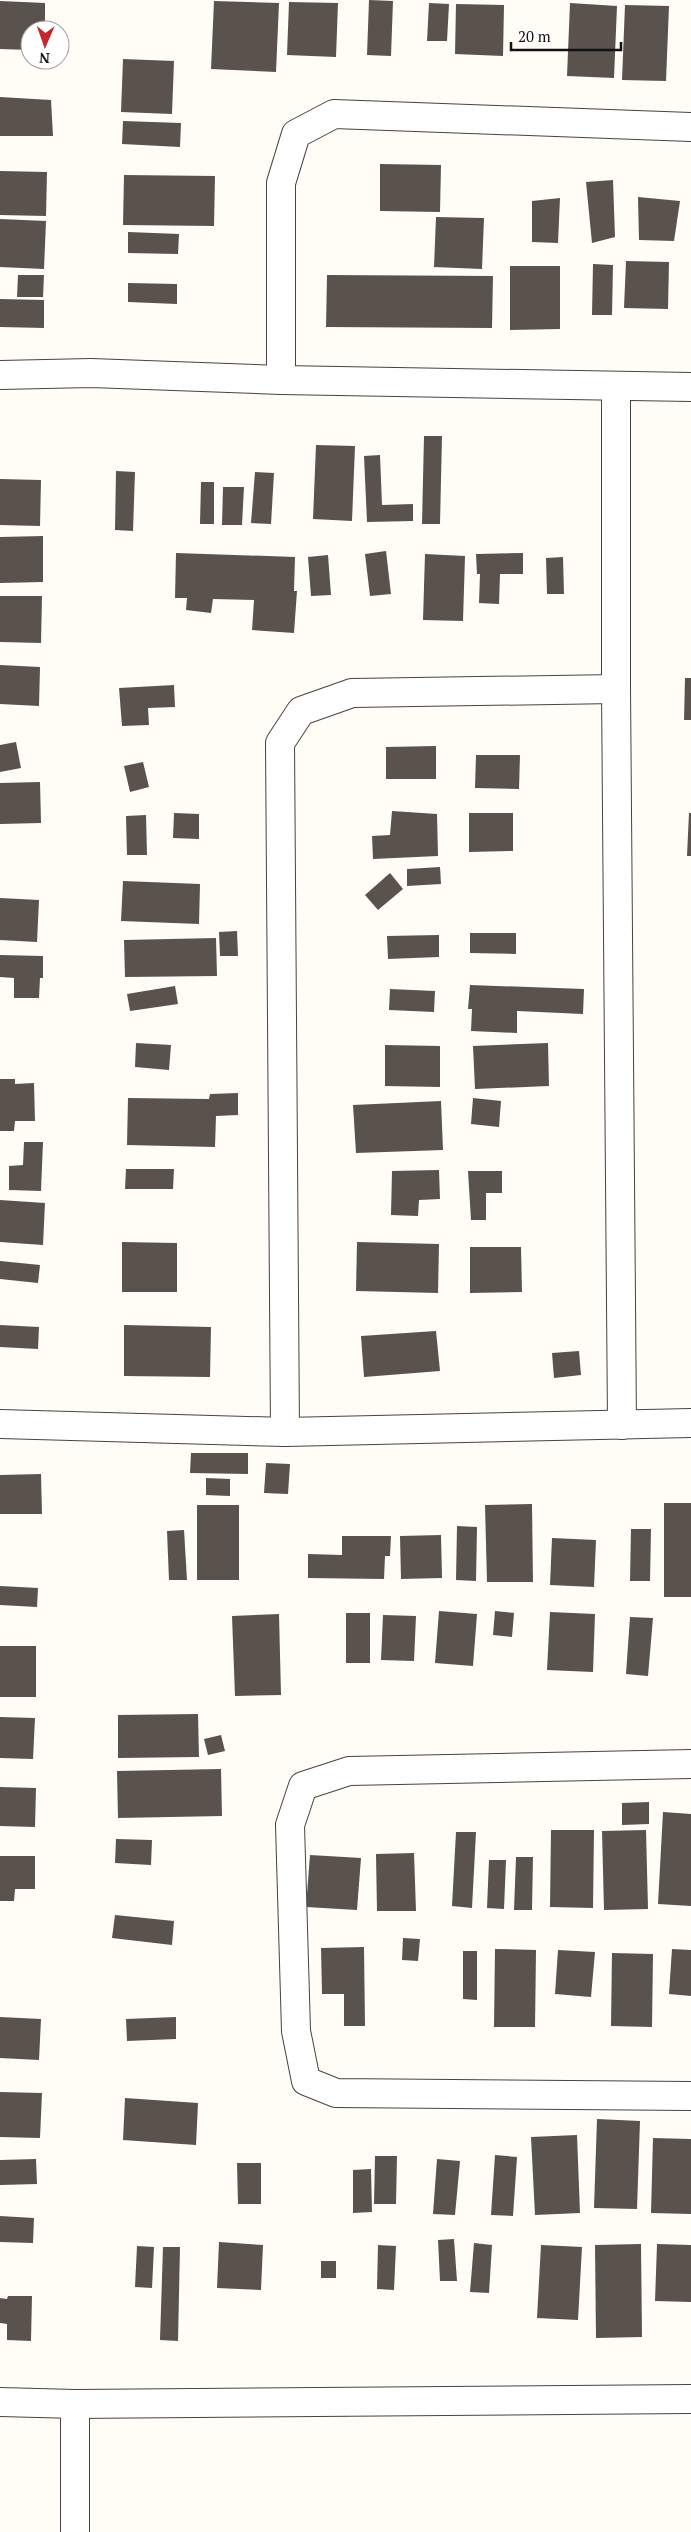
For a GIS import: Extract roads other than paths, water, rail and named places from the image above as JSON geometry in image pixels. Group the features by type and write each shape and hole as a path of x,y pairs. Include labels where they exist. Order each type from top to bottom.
{"street":[{"path":"281,380 281,182 296,134 334,114 691,127"},
{"path":"0,375 91,373 281,380 691,387"},
{"path":"616,387 616,689 622,1425"},
{"path":"284,1432 280,744 301,710 352,693 616,689"},
{"path":"0,1424 284,1432 691,1423"},
{"path":"691,1764 349,1771 303,1786 290,1825 296,2031 306,2081 336,2093 691,2096"},
{"path":"0,2402 75,2404 691,2399"},
{"path":"75,2404 75,2532"}]}
